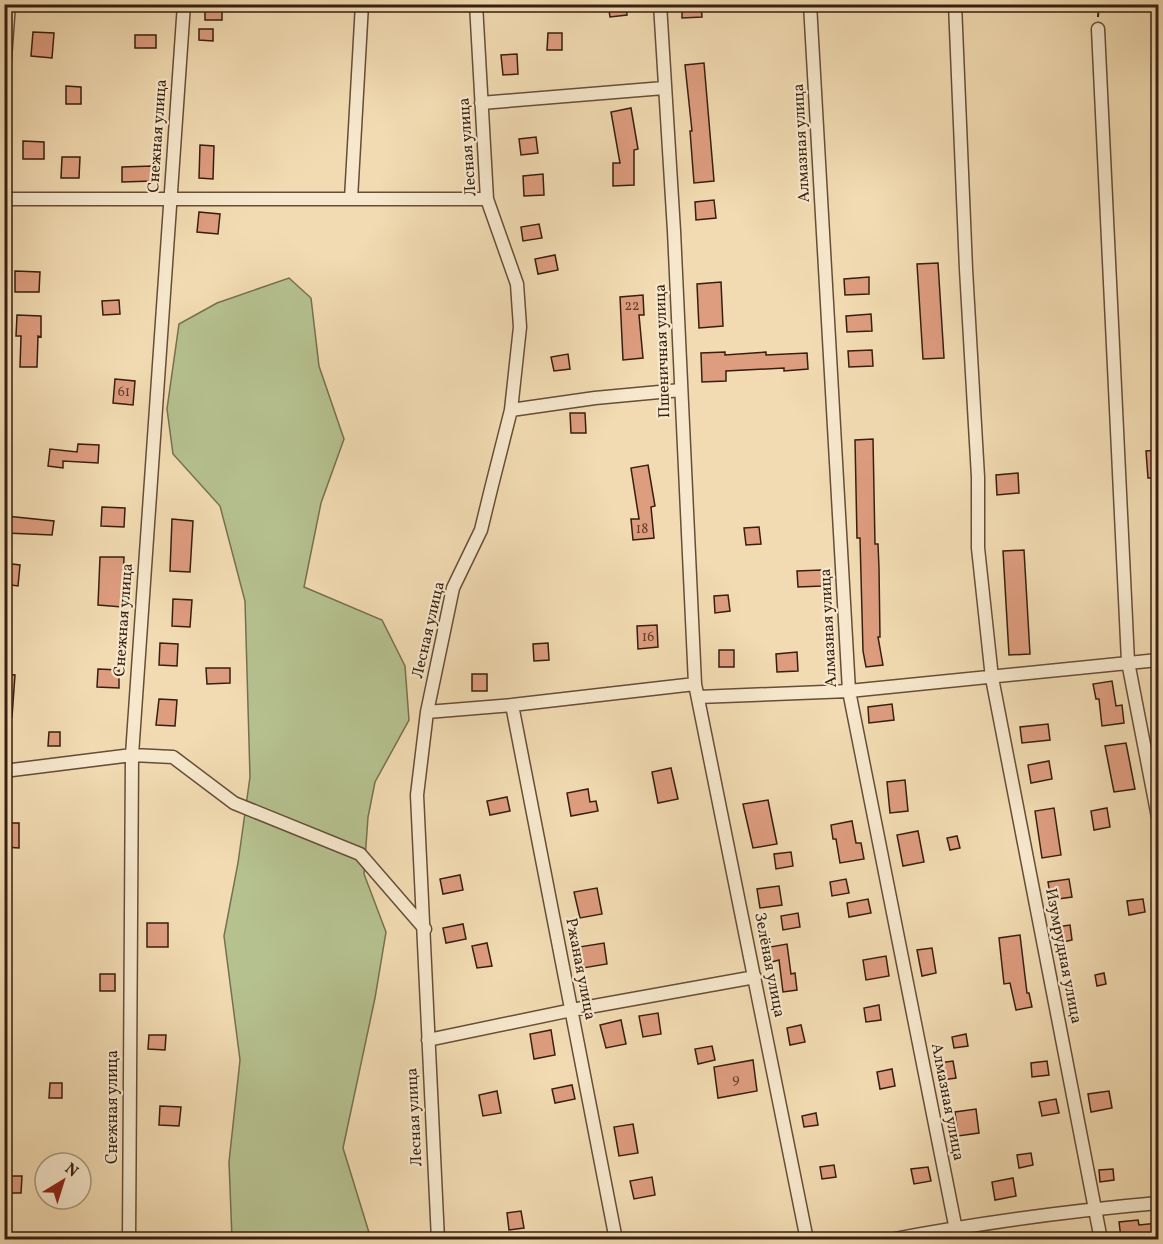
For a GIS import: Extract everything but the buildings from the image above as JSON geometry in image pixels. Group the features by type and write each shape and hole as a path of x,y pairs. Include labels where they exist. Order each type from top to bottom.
{"street":[{"path":"4,72 9,4"},
{"name":"Снежная улица","path":"129,1239 132,755 150,471 166,291 184,4"},
{"path":"351,199 363,4"},
{"name":"Лесная улица","path":"438,1239 417,795 427,712 453,588 481,530 511,410 520,327 517,284 487,199 476,4"},
{"name":"Пшеничная улица","path":"660,4 674,231 695,684 698,697"},
{"name":"Алмазная улица","path":"810,4 849,691 956,1233"},
{"name":"Изумрудная улица","path":"955,4 966,269 978,477 978,548 992,678 1101,1239"},
{"path":"1098,29 1128,662 1158,817"},
{"path":"481,103 664,88"},
{"path":"4,199 487,199"},
{"path":"511,410 595,398 681,390"},
{"path":"698,697 849,691 1158,660"},
{"path":"427,712 512,705 695,684"},
{"name":"Зелёная улица","path":"698,697 807,1239"},
{"name":"Ржаная улица","path":"512,705 616,1239"},
{"path":"4,771 132,755 173,757 234,803 360,854 425,929"},
{"path":"428,1040 572,1010 755,977"},
{"path":"889,1239 956,1233 1095,1209 1158,1203"}],"green space":[{"path":"289,278 311,298 319,366 344,439 321,503 304,587 382,620 405,666 409,720 375,782 368,817 364,874 386,932 375,998 343,1148 371,1239 232,1239 229,1162 240,1060 224,936 238,863 250,777 245,601 220,506 173,454 167,409 179,324 217,303"}]}
